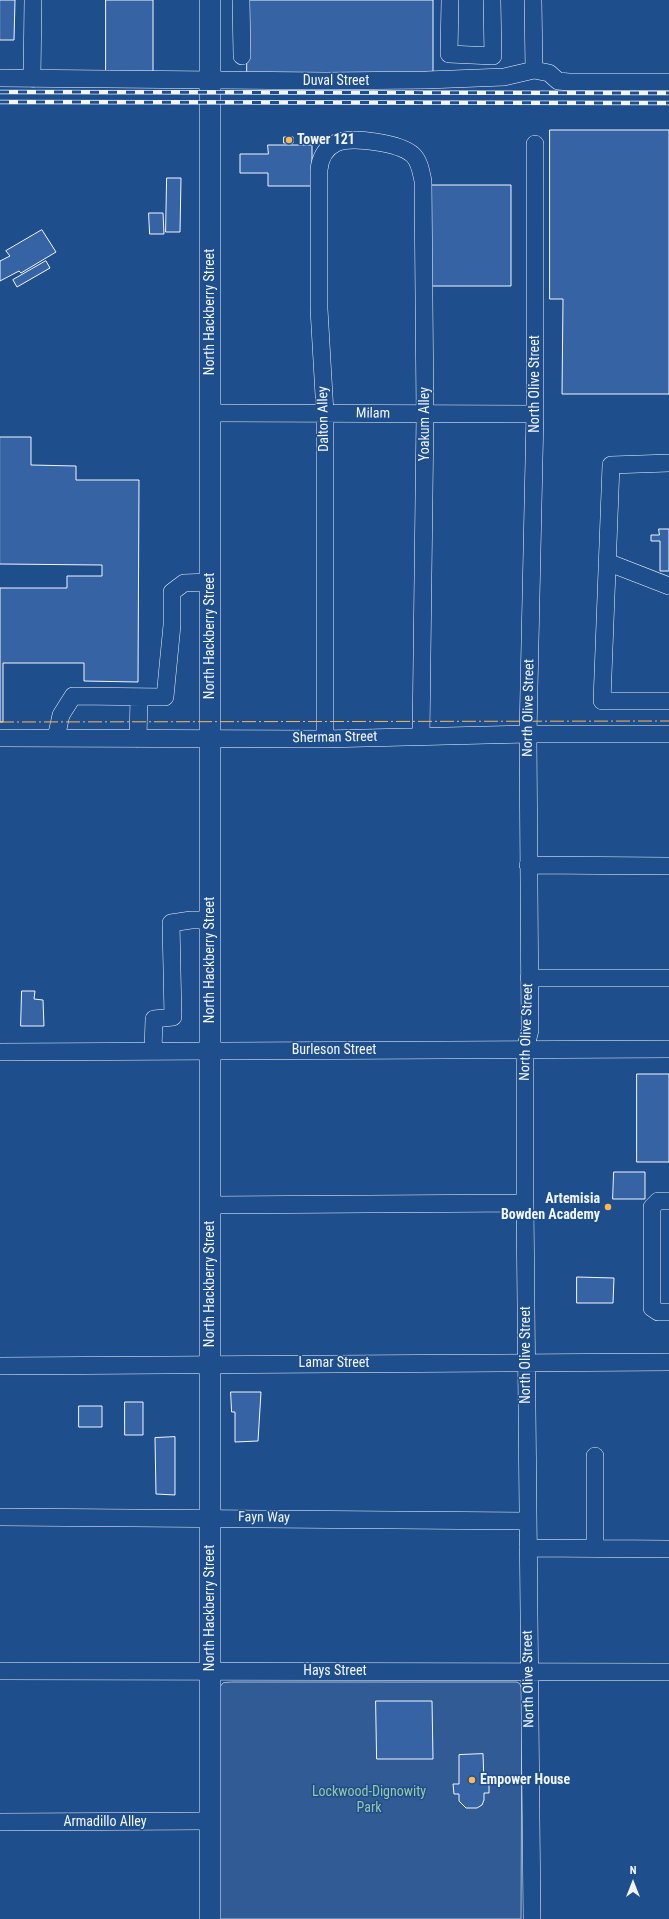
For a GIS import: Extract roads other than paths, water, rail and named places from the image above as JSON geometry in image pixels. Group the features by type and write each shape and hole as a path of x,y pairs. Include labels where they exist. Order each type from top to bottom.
{"main road":[{"name":"North Hackberry Street","path":"210,0 210,1919"}],"street":[{"path":"32,78 33,0"},
{"path":"241,0 242,56"},
{"path":"450,0 449,54 493,56 492,0"},
{"path":"533,0 534,70 549,73 558,81 569,82 669,82"},
{"name":"Duval Street","path":"0,78 427,80 504,77 534,70"},
{"name":"Dalton Alley","path":"325,739 325,413 319,309 318,182 320,160 336,143 347,141 373,142"},
{"name":"Yoakum Alley","path":"373,142 398,146 413,155 417,160 423,181 425,415 421,737"},
{"name":"North Olive Street","path":"532,1919 527,1521 525,1050 530,1030 528,734 535,414 535,144"},
{"name":"Milam","path":"210,413 425,415 535,414"},
{"path":"669,463 611,465 602,701 669,701"},
{"path":"607,562 669,586"},
{"path":"56,738 61,716 73,696 165,697 172,625 172,592 184,583 210,582"},
{"path":"138,739 139,697"},
{"name":"Sherman Street","path":"0,738 325,739 528,734 669,734"},
{"path":"528,865 669,866"},
{"path":"154,1051 154,1019 173,1017 171,923 210,920"},
{"path":"529,978 669,978"},
{"name":"Burleson Street","path":"0,1052 669,1050"},
{"path":"669,1200 658,1201 652,1207 652,1308 658,1312 669,1312"},
{"path":"210,1205 525,1203"},
{"name":"Lamar Street","path":"0,1366 669,1362"},
{"path":"595,1456 595,1548"},
{"name":"Fayn Way","path":"0,1517 210,1517 527,1521"},
{"path":"528,1548 669,1549"},
{"name":"Hays Street","path":"0,1671 669,1672"},
{"name":"Armadillo Alley","path":"0,1822 210,1821"}],"railway":[{"path":"0,92 669,93"},
{"path":"0,102 669,103"}],"place":[{"name":"Tower 121","path":"289,140"},
{"name":"Artemisia Bowden Academy","path":"608,1207"},
{"name":"Empower House","path":"472,1780"}],"park label":[{"name":"Lockwood-Dignowity Park","path":"369,1800"}]}
